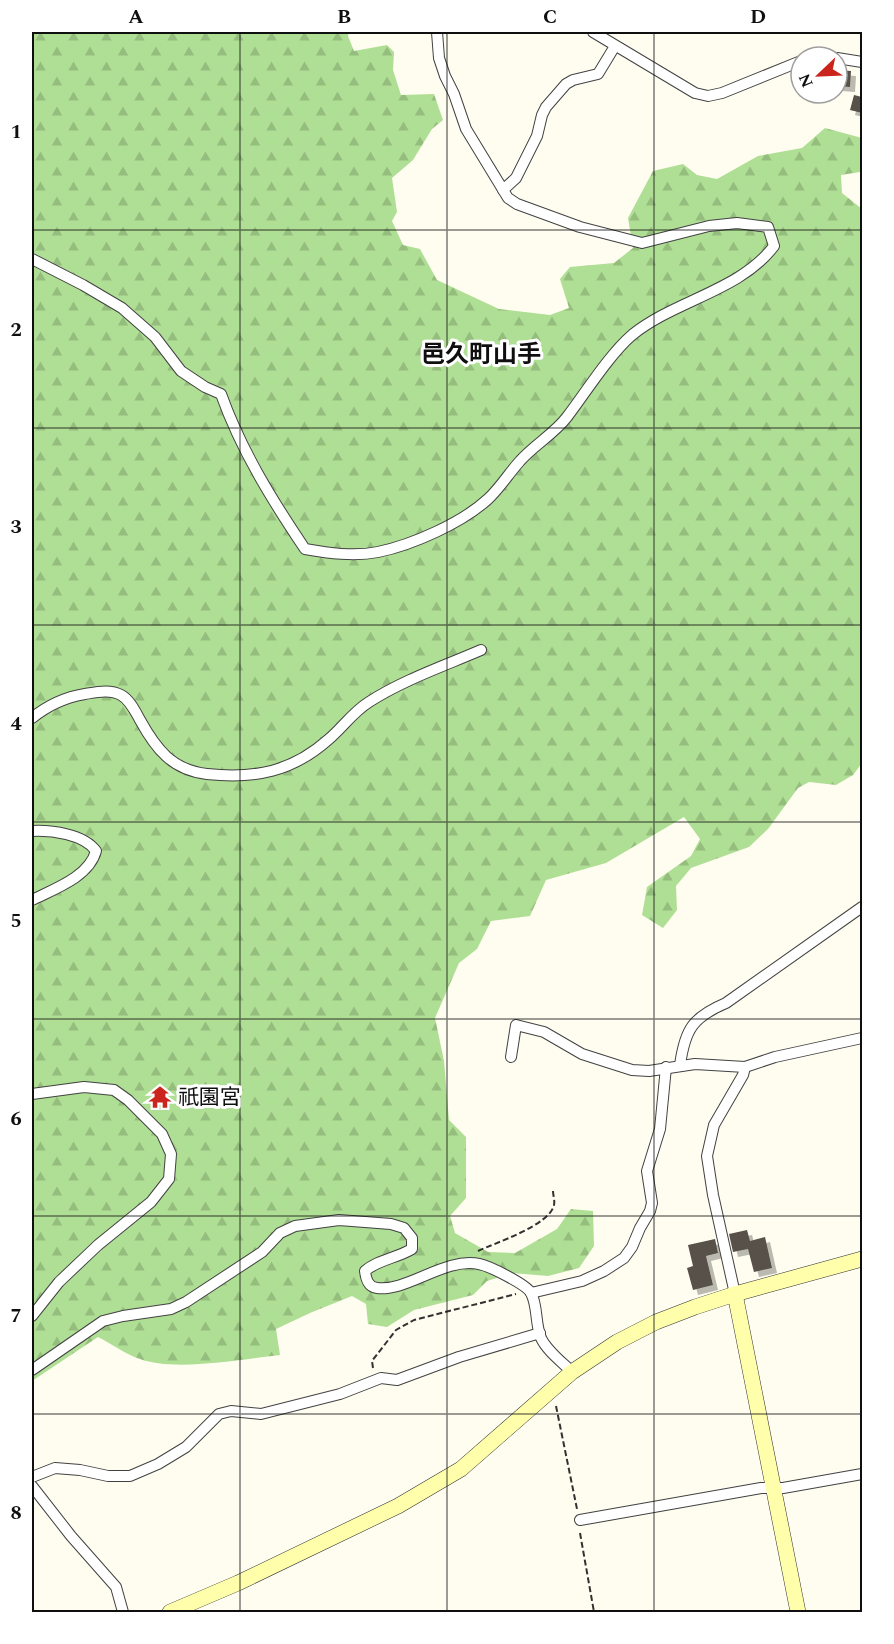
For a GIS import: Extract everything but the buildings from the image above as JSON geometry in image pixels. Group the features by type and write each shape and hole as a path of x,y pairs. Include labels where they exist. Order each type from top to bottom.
{"street":[{"path":"32,259 122,308 155,338 182,371 205,387 221,394 253,466 305,549 335,554 376,553 415,540 455,522 488,499 520,460 565,420 601,371 632,336 668,311 721,286 763,260 774,246 768,228 737,223 709,226 642,243 579,227 517,204 508,198 466,129 439,58 437,32"},
{"path":"593,32 695,93 708,96 722,93 789,66"},
{"path":"503,190 516,178 537,136 546,107 566,84 598,74 615,46"},
{"path":"32,718 63,699 104,690 120,695 132,705 150,739 162,754 180,767 202,774 230,776 262,774 285,768 314,752 332,737 352,714 388,691 481,650"},
{"path":"32,831 44,830 76,837 92,844 96,851 93,863 80,874 32,900"},
{"path":"680,1065 683,1045 696,1020 708,1010 726,1003 862,907"},
{"path":"511,1057 516,1025 544,1032 582,1054 632,1070 649,1071 680,1065 713,1064 745,1067 784,1055 862,1038"},
{"path":"32,1370 103,1321 171,1309 186,1302 262,1252 280,1233 311,1222 339,1220 391,1224 404,1228 412,1238 412,1249 371,1266 365,1271 370,1286 377,1288 394,1286 465,1262 481,1264 529,1291 582,1281 604,1271 624,1258 650,1211 647,1171 660,1129 666,1067"},
{"path":"745,1067 743,1075 714,1125 707,1156 798,1612"},
{"path":"32,1094 84,1087 114,1090 128,1100 162,1134 171,1154 169,1179 151,1202 90,1252 59,1282 32,1316"},
{"path":"171,1612 195,1608 238,1583 398,1506 461,1469 572,1372 617,1342 656,1322 735,1294 862,1259"},
{"path":"529,1291 542,1341 572,1372"},
{"path":"32,1478 55,1468 108,1476 130,1476 158,1464 186,1447 219,1414 231,1411 261,1414 340,1394 381,1378 397,1380 540,1333"},
{"path":"580,1520 760,1488 783,1488 862,1474"},
{"path":"32,1486 71,1536 116,1587 123,1612"}],"path":[{"path":"477,1252 531,1227 549,1215 554,1206 553,1191"},
{"path":"374,1380 372,1361 396,1330 414,1320 529,1291"},
{"path":"552,1389 580,1520 594,1612"}],"green space":[{"path":"32,32 349,32 348,36 354,51 387,45 394,52 393,70 401,95 434,94 443,120 432,129 413,160 392,178 397,212 392,221 403,245 420,249 437,280 499,309 550,315 569,308 560,279 570,267 614,263 633,248 628,218 653,171 683,164 697,175 717,179 758,156 802,148 825,128 862,138 862,173 841,175 842,193 862,209 862,763 853,775 836,785 809,782 798,788 768,829 749,847 691,868 676,886 677,910 663,928 642,915 647,887 691,856 700,839 684,817 606,863 546,880 530,916 491,921 477,949 459,963 435,1018 444,1061 449,1120 466,1137 466,1198 450,1216 455,1233 488,1252 515,1253 557,1229 571,1209 593,1211 594,1246 579,1268 548,1276 512,1273 487,1281 473,1295 414,1310 387,1327 368,1324 366,1304 352,1296 276,1329 280,1355 189,1365 154,1363 124,1352 98,1337 32,1381"}],"place":[{"name":"祇園宮","path":"160,1097"}],"district":[{"name":"邑久町山手","path":"481,354"}]}
